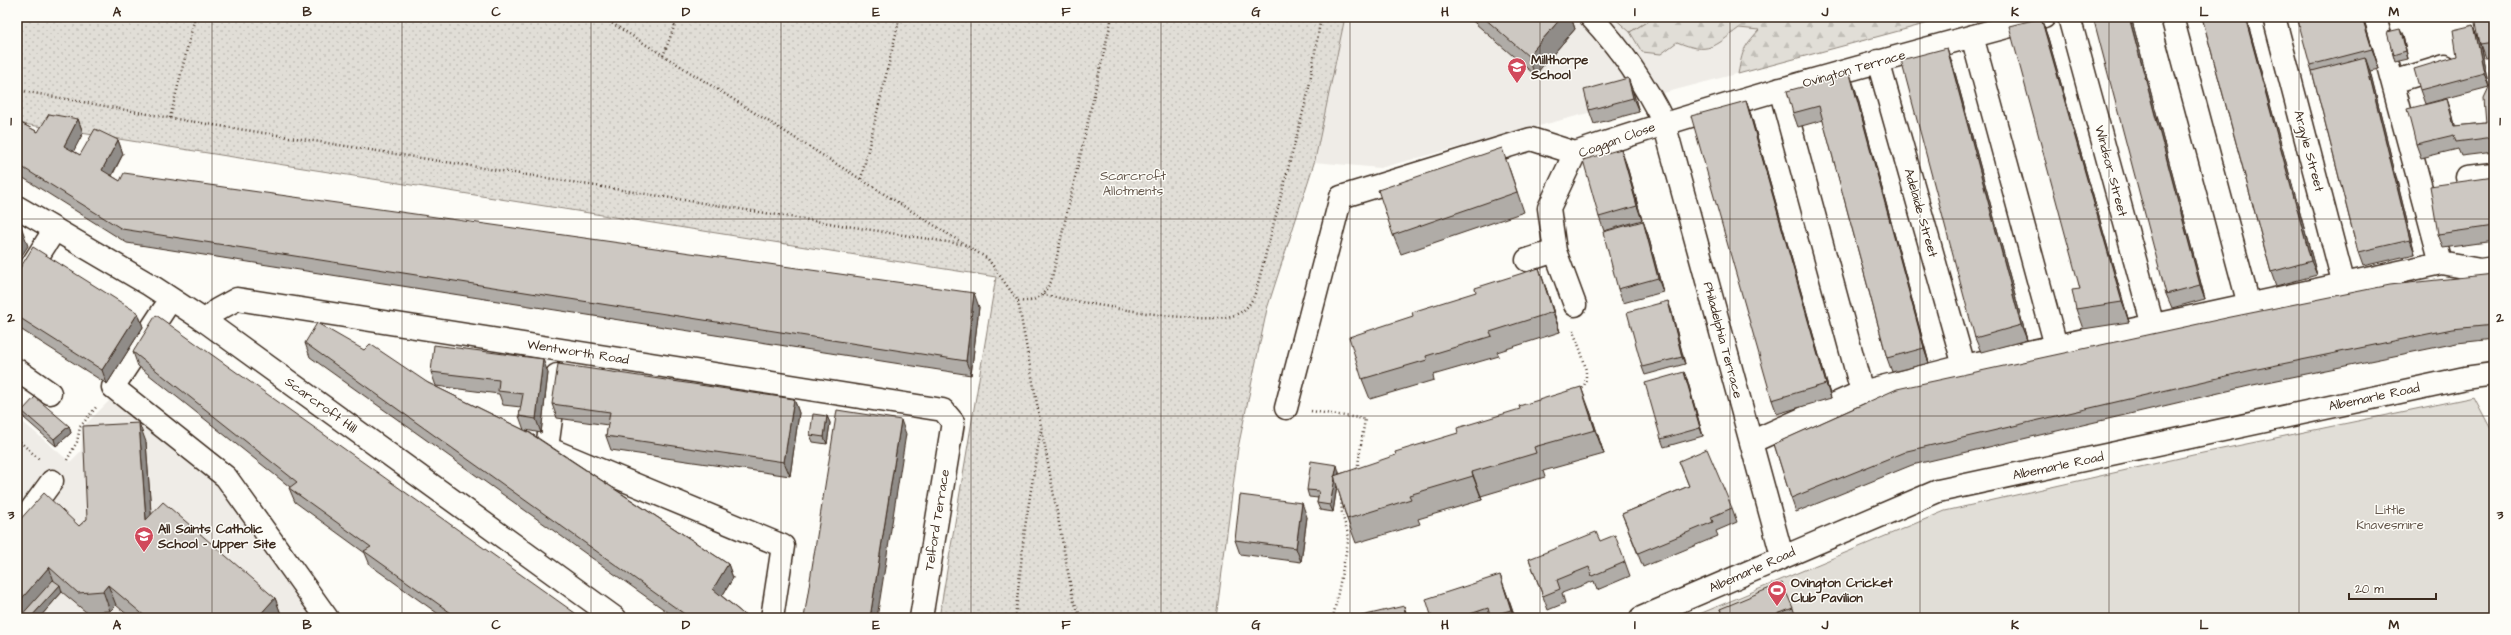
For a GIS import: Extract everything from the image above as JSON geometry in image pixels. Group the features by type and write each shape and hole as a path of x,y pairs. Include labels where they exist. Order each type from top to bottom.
{"street":[{"name":"Philadelphia Terrace","path":"1591,17 1614,42 1651,98 1664,123 1782,556"},
{"name":"Ovington Terrace","path":"1664,123 1878,61 2044,17"},
{"name":"Windsor Street","path":"2069,17 2153,326"},
{"path":"2172,17 2249,305"},
{"name":"Argyle Street","path":"2274,17 2344,285"},
{"path":"2375,17 2442,263"},
{"path":"1972,36 2056,346"},
{"name":"Adelaide Street","path":"1878,61 1964,366"},
{"path":"2393,82 2450,65"},
{"path":"1780,89 1862,392"},
{"name":"Coggan Close","path":"1576,305 1555,251 1549,208 1575,153 1664,123"},
{"path":"1286,408 1341,198 1531,139 1575,153"},
{"path":"2467,177 2494,174"},
{"name":"Scarcroft Hill","path":"17,207 205,321 615,618"},
{"path":"17,289 55,229"},
{"path":"1527,260 1555,251"},
{"path":"1751,442 1862,392 1964,366 2442,263 2480,270 2494,268"},
{"path":"171,299 113,387 226,477 327,618"},
{"name":"Wentworth Road","path":"205,321 216,310 237,299 943,410 953,422"},
{"path":"561,349 547,448 784,546 772,618"},
{"path":"17,370 50,393"},
{"name":"Albemarle Road","path":"1641,618 1782,556 1938,491 2464,378 2494,374"},
{"name":"Telford Terrace","path":"921,618 953,422"},
{"path":"19,522 54,478"}],"path":[{"path":"170,118 195,17"},
{"path":"602,17 988,259 1018,301 1073,599 1081,618"},
{"path":"663,56 678,17"},
{"path":"861,179 900,17"},
{"path":"1018,301 1032,302 1043,295 1052,282 1112,17"},
{"path":"1043,295 1167,315 1209,318 1235,315 1250,305 1256,291 1308,93 1321,17"},
{"path":"17,90 170,118 966,245"},
{"path":"1575,396 1584,387 1587,375 1565,307 1576,305"},
{"path":"17,440 54,478 78,442 80,426 113,387"},
{"path":"1286,408 1365,419 1356,474"},
{"path":"1015,618 1025,527 1041,426"},
{"path":"1333,618 1349,537 1342,514 1341,495 1346,491"}],"shaded area":[{"name":"Millthorpe School","path":"1345,17 1951,17 1380,168 1314,162"},
{"name":"All Saints Catholic School - Upper Site","path":"112,398 225,487 317,618 17,618 17,417 70,462 81,451 82,428"}],"green space":[{"name":"Scarcroft Allotments","path":"17,17 1345,17 1315,160 1267,309 1238,448 1216,618 939,618 996,277 17,123"},
{"path":"1613,17 1655,17 1630,32"},
{"path":"1655,17 1951,17 1738,74 1744,49 1759,30 1739,28 1711,47 1697,48 1677,42 1661,54 1642,52 1630,32"},
{"name":"Little Knavesmire","path":"2474,397 2494,435 2494,618 1690,618 1945,511 2193,455"}],"building":[{"path":"1483,17 1562,17 1528,56"},
{"path":"2093,17 2129,17 2200,285 2166,294"},
{"path":"2202,17 2245,17 2311,261 2271,272"},
{"path":"2297,17 2362,17 2372,49 2310,65"},
{"path":"2475,17 2494,17 2494,42 2480,44"},
{"path":"2041,18 2122,302 2076,309 2072,290 2080,289 2009,26"},
{"path":"2474,25 2484,73 2420,90 2414,69 2457,56 2453,30"},
{"path":"2400,29 2406,51 2393,55 2387,32"},
{"path":"1947,48 2021,325 1975,338 1901,60"},
{"path":"2365,57 2410,240 2358,252 2312,71"},
{"path":"1850,74 1924,348 1887,358 1819,106 1793,113 1787,91"},
{"path":"1628,78 1633,98 1589,110 1584,90"},
{"path":"2491,83 2494,83 2494,137 2456,142 2454,135 2416,144 2407,109 2447,99 2454,126 2486,123 2484,98"},
{"path":"1746,101 1826,384 1772,400 1691,116"},
{"path":"49,114 78,119 64,146 80,155 95,129 118,140 102,170 120,181 124,173 974,293 966,361 122,229 17,164 17,121 38,132"},
{"path":"1502,148 1517,192 1393,235 1378,190"},
{"path":"1621,149 1637,206 1599,217 1583,160"},
{"path":"2494,177 2494,226 2438,234 2430,186"},
{"path":"1643,221 1658,278 1618,289 1603,232"},
{"path":"17,224 21,226 17,233"},
{"path":"33,247 138,313 102,370 17,316 17,273"},
{"path":"1539,268 1553,312 1490,332 1492,336 1426,356 1427,360 1362,379 1349,337 1413,316 1412,312 1476,292 1475,288"},
{"path":"2494,274 2494,325 2452,329 2248,371 1907,451 1791,498 1774,444 1897,389 2231,317 2390,285"},
{"path":"1668,301 1682,357 1642,367 1627,312"},
{"path":"156,315 582,618 458,618 364,551 371,547 289,488 297,482 133,352"},
{"path":"317,323 364,350 370,344 428,383 528,432 728,564 713,589 748,618 690,618 305,343"},
{"path":"434,345 543,359 536,419 519,416 523,394 498,391 499,380 431,372"},
{"path":"558,364 794,399 784,462 606,436 610,412 552,404"},
{"path":"1684,372 1700,428 1661,439 1645,383"},
{"path":"1581,387 1595,430 1534,447 1536,453 1472,472 1473,476 1409,495 1411,499 1347,519 1334,476 1396,455 1395,452 1458,433 1457,428 1520,409 1519,406"},
{"path":"35,397 69,426 54,439 22,411"},
{"path":"837,410 901,420 870,618 804,618"},
{"path":"813,414 827,416 824,437 810,435"},
{"path":"139,423 146,520 163,502 275,598 257,618 147,618 108,585 103,591 78,593 49,567 17,604 17,523 44,493 79,526 87,519 83,426"},
{"path":"1707,449 1732,508 1711,517 1713,522 1638,553 1622,514 1689,486 1679,461"},
{"path":"1311,461 1337,465 1330,505 1317,503 1319,491 1307,490"},
{"path":"1240,495 1302,503 1296,548 1235,540"},
{"path":"1596,532 1600,541 1615,535 1625,562 1592,576 1589,567 1557,580 1560,589 1543,596 1529,559"},
{"path":"1500,575 1511,610 1490,616 1488,608 1458,618 1432,618 1426,599"},
{"path":"53,580 60,585 30,618 19,618"},
{"path":"1782,583 1793,608 1767,618 1724,618 1720,609"},
{"path":"1404,606 1406,618 1353,618"}],"place":[{"name":"Millthorpe School","path":"1517,84"},
{"name":"All Saints Catholic School - Upper Site","path":"144,553"},
{"name":"Ovington Cricket Club Pavilion","path":"1777,607"}]}
